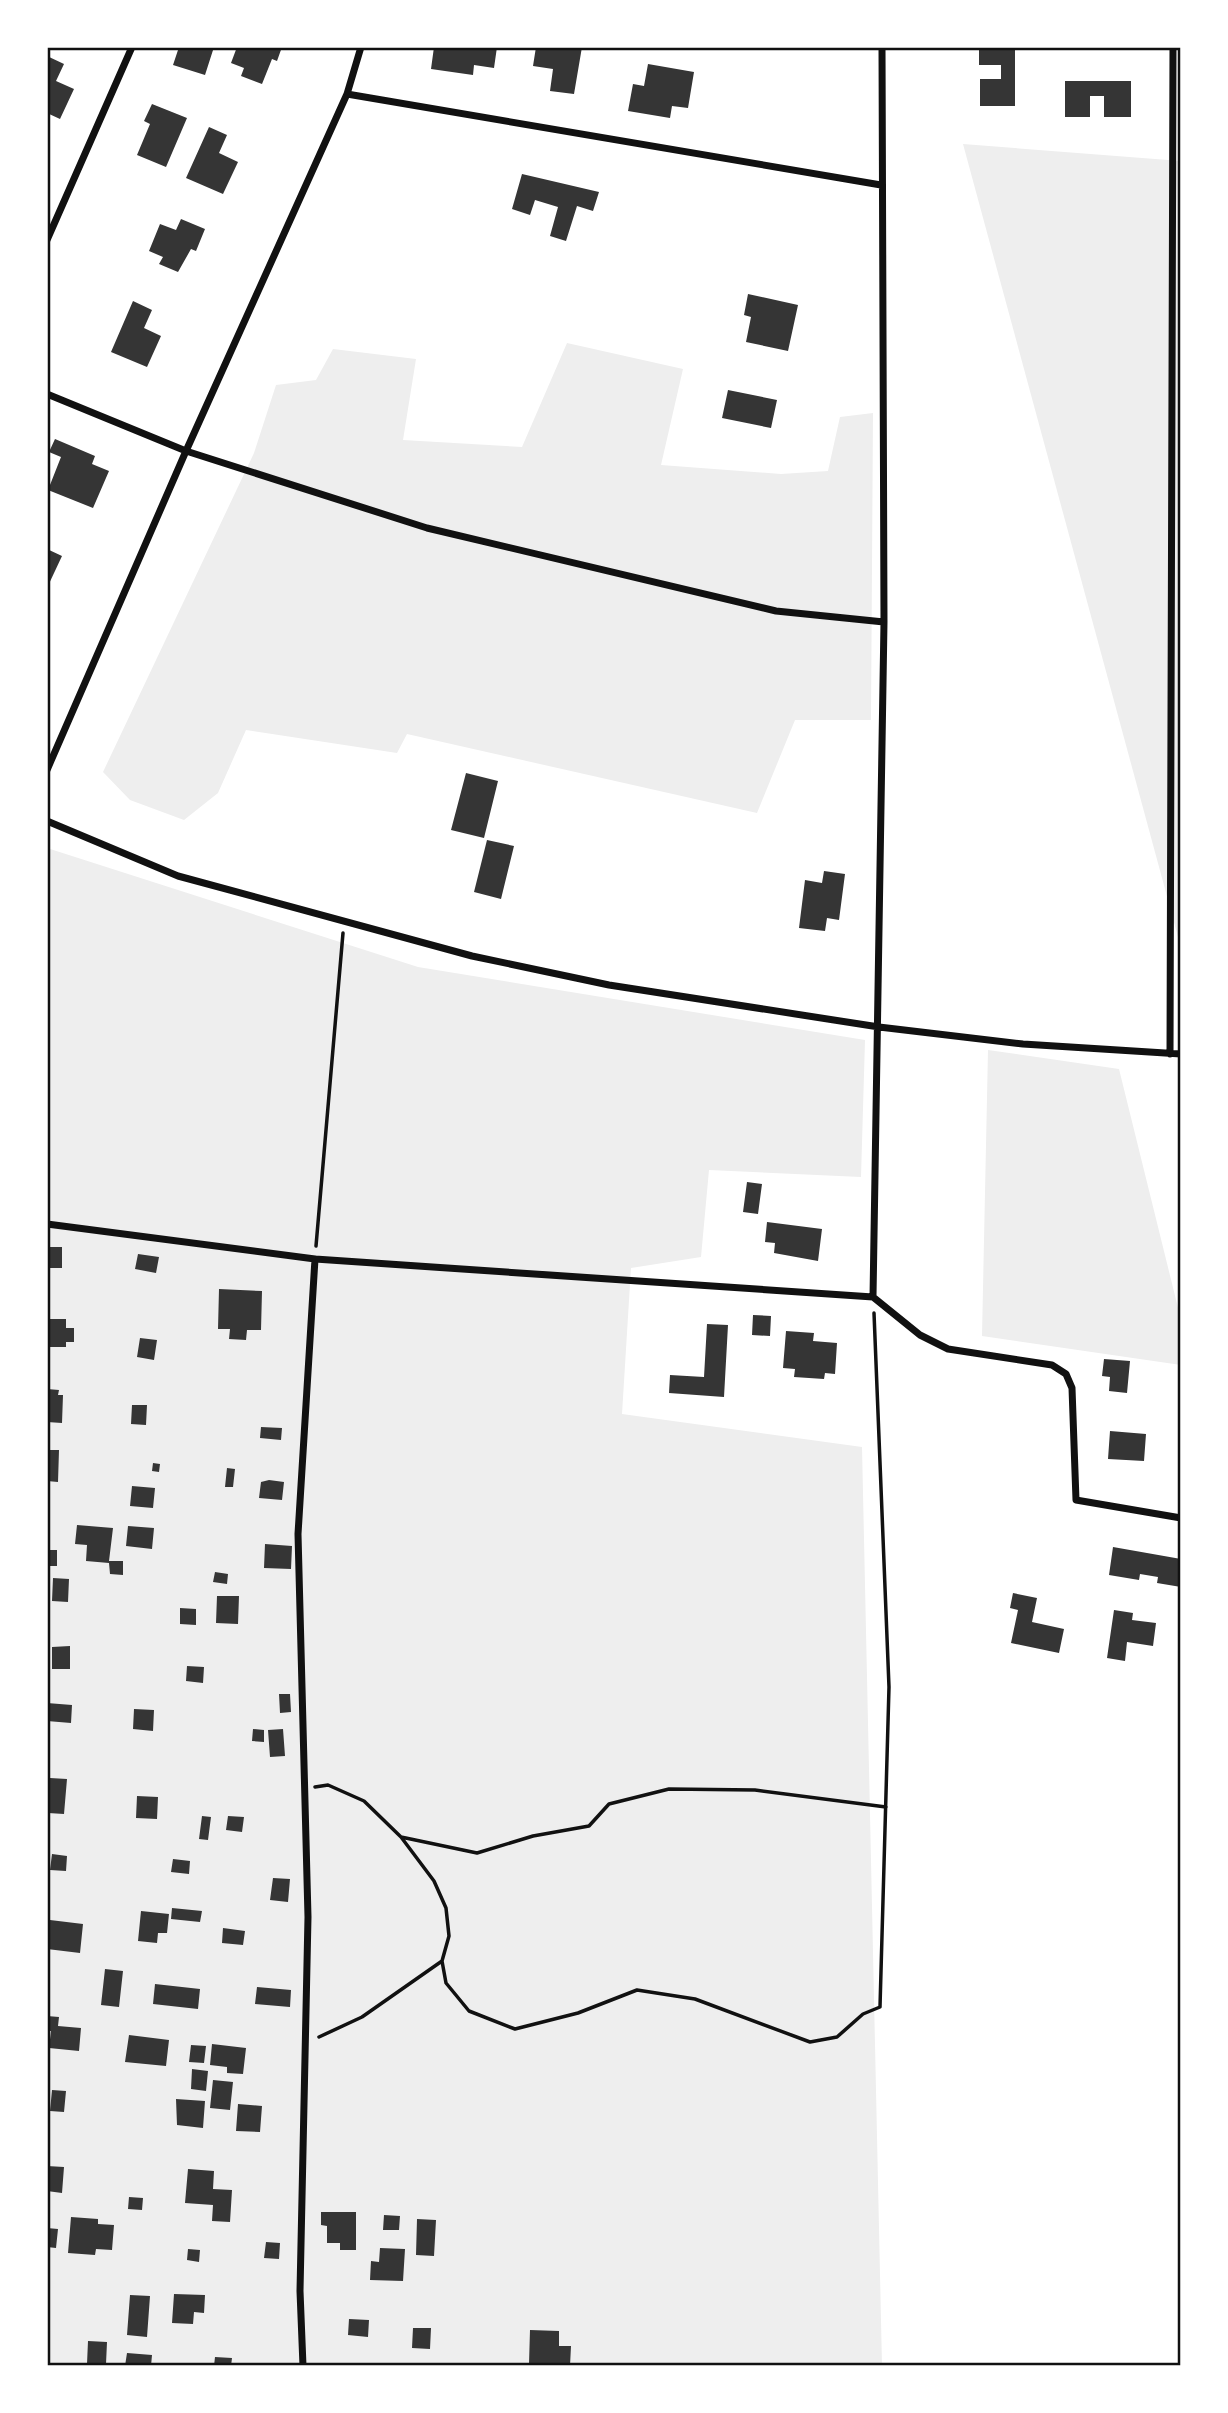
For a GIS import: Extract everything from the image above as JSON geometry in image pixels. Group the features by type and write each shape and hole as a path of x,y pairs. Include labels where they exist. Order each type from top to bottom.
{"street":[{"path":"47,240 132,47"},
{"path":"47,770 186,451 347,94 361,47"},
{"path":"873,1297 884,622 881,47"},
{"path":"1170,1054 1173,47"},
{"path":"347,94 881,186"},
{"path":"47,394 186,451 427,528 535,556 776,611 884,622"},
{"path":"47,821 177,876 472,956 609,985 879,1027 1023,1044 1181,1054"},
{"path":"47,1224 315,1259 873,1297 920,1335 948,1349 1052,1365 1066,1374 1072,1388 1076,1500 1181,1518"},
{"path":"303,2366 300,2291 308,1917 298,1534 315,1259"}],"path":[{"path":"315,1259 344,922"},
{"path":"305,1788 328,1785 364,1801 401,1837 434,1881 446,1908 449,1936 442,1961 446,1983 469,2011 514,2029 578,2013 637,1990 695,1999 810,2042 837,2037 863,2014 880,2007 889,1687 873,1297"},
{"path":"401,1837 477,1853 533,1836 589,1826 609,1804 669,1789 755,1790 886,1807"},
{"path":"305,2041 362,2017 442,1961"}],"shaded area":[{"path":"963,144 1181,161 1181,948"},
{"path":"567,343 683,369 661,465 781,474 828,471 840,417 873,413 871,720 795,720 757,813 407,734 397,753 246,730 218,793 184,820 130,800 103,772 254,453 276,385 316,380 333,349 416,359 403,440 522,447"},
{"path":"47,848 418,967 865,1040 861,1177 709,1170 701,1257 631,1268 622,1414 862,1447 882,2366 47,2366"},
{"path":"988,1050 1119,1069 1181,1320 1181,1365 982,1336"}],"building":[{"path":"179,47 214,47 205,75 173,65"},
{"path":"237,47 282,47 277,61 272,59 262,84 241,76 244,68 231,63"},
{"path":"434,47 497,47 494,68 474,65 473,75 431,69"},
{"path":"536,47 582,47 574,94 550,91 553,69 533,66"},
{"path":"979,47 1015,47 1015,106 980,106 980,79 1001,79 1001,65 979,65"},
{"path":"47,56 64,64 56,81 74,89 60,119 47,113"},
{"path":"648,64 694,72 688,108 672,106 670,118 628,111 633,84 644,86"},
{"path":"1065,81 1131,81 1131,117 1104,117 1104,96 1090,96 1090,117 1065,117"},
{"path":"152,104 187,118 166,167 137,155 150,124 144,121"},
{"path":"209,127 227,135 219,153 238,162 223,194 186,178"},
{"path":"522,174 599,192 593,211 577,206 566,241 550,236 558,207 535,200 530,215 512,209"},
{"path":"181,219 205,229 196,251 191,249 178,272 159,264 163,257 149,251 160,224 176,230"},
{"path":"748,294 798,305 788,351 746,342 751,317 744,315"},
{"path":"133,301 152,310 144,328 161,336 147,367 111,352"},
{"path":"728,390 777,400 771,428 722,418"},
{"path":"55,439 95,456 92,464 109,471 93,508 48,490 61,457 49,452"},
{"path":"47,549 62,556 47,588"},
{"path":"466,773 498,781 484,838 451,830"},
{"path":"487,840 514,846 501,899 474,892"},
{"path":"824,871 845,874 839,920 827,918 825,931 799,928 805,880 822,883"},
{"path":"747,1182 762,1184 758,1214 743,1212"},
{"path":"767,1222 822,1229 818,1261 774,1253 775,1243 765,1242"},
{"path":"47,1247 62,1247 62,1268 47,1268"},
{"path":"138,1254 159,1257 156,1273 135,1269"},
{"path":"219,1289 262,1291 261,1330 247,1330 246,1340 229,1339 230,1329 218,1329"},
{"path":"753,1315 771,1316 770,1336 752,1335"},
{"path":"48,1319 66,1319 66,1328 74,1328 74,1342 66,1342 66,1347 48,1347"},
{"path":"707,1324 728,1325 724,1397 669,1393 670,1375 704,1377"},
{"path":"786,1331 814,1333 813,1341 837,1343 835,1374 825,1373 824,1379 794,1377 795,1369 783,1368"},
{"path":"140,1338 157,1340 154,1360 137,1357"},
{"path":"1104,1359 1130,1361 1127,1393 1109,1391 1110,1377 1102,1376"},
{"path":"47,1389 59,1390 58,1395 63,1395 62,1423 47,1422"},
{"path":"132,1405 147,1405 146,1425 131,1424"},
{"path":"261,1427 282,1428 281,1440 260,1438"},
{"path":"1110,1431 1146,1434 1144,1461 1108,1459"},
{"path":"47,1450 59,1450 58,1482 47,1481"},
{"path":"153,1463 160,1464 159,1472 152,1471"},
{"path":"227,1468 235,1469 233,1487 225,1487"},
{"path":"261,1482 284,1482 282,1500 259,1498"},
{"path":"132,1486 155,1488 153,1508 130,1506"},
{"path":"77,1525 113,1528 109,1561 123,1561 123,1575 110,1574 109,1563 86,1561 87,1545 75,1544"},
{"path":"128,1526 154,1528 152,1549 126,1546"},
{"path":"265,1544 292,1546 291,1569 264,1568"},
{"path":"1113,1547 1181,1559 1181,1587 1157,1583 1158,1577 1140,1574 1139,1580 1109,1575"},
{"path":"47,1550 57,1550 57,1566 47,1566"},
{"path":"215,1572 228,1574 227,1584 213,1582"},
{"path":"53,1578 69,1579 68,1602 52,1601"},
{"path":"1013,1593 1037,1598 1032,1622 1064,1629 1059,1653 1011,1643 1018,1610 1010,1608"},
{"path":"217,1596 239,1596 238,1624 216,1623"},
{"path":"180,1608 196,1609 196,1625 180,1624"},
{"path":"1114,1610 1133,1613 1132,1620 1156,1623 1153,1646 1127,1642 1125,1661 1107,1658"},
{"path":"70,1646 70,1669 52,1669 52,1647"},
{"path":"187,1666 204,1667 203,1683 186,1681"},
{"path":"279,1694 290,1694 291,1712 280,1713"},
{"path":"47,1703 72,1705 71,1723 47,1721"},
{"path":"134,1709 154,1710 153,1731 133,1729"},
{"path":"253,1729 264,1730 264,1742 252,1741"},
{"path":"283,1729 285,1756 270,1757 268,1730"},
{"path":"50,1778 67,1779 64,1814 48,1813"},
{"path":"137,1796 158,1797 157,1819 136,1818"},
{"path":"202,1816 211,1817 208,1840 199,1839"},
{"path":"228,1816 244,1817 242,1832 226,1830"},
{"path":"52,1854 67,1856 66,1871 50,1870"},
{"path":"173,1859 190,1861 189,1874 171,1872"},
{"path":"273,1878 290,1879 288,1902 270,1900"},
{"path":"172,1908 202,1911 200,1922 171,1919"},
{"path":"141,1911 169,1914 167,1933 158,1933 157,1943 138,1941"},
{"path":"50,1920 83,1924 80,1953 47,1949"},
{"path":"223,1928 245,1931 243,1945 222,1943"},
{"path":"105,1969 123,1971 119,2007 101,2005"},
{"path":"155,1984 200,1989 198,2009 153,2004"},
{"path":"257,1987 291,1990 290,2007 255,2004"},
{"path":"47,2016 59,2017 58,2026 81,2028 79,2051 49,2048 51,2031 47,2031"},
{"path":"129,2035 169,2040 166,2066 125,2062"},
{"path":"212,2044 246,2048 243,2074 227,2073 227,2067 210,2065"},
{"path":"191,2045 206,2046 204,2063 189,2062"},
{"path":"192,2069 208,2071 206,2091 191,2089"},
{"path":"213,2080 233,2082 230,2110 210,2108"},
{"path":"52,2090 66,2091 64,2112 50,2111"},
{"path":"176,2099 205,2101 203,2128 177,2125"},
{"path":"238,2104 262,2106 260,2132 236,2131"},
{"path":"47,2166 64,2167 62,2193 47,2191"},
{"path":"188,2169 214,2171 213,2189 232,2190 230,2222 212,2221 213,2205 185,2203"},
{"path":"129,2197 143,2198 142,2210 128,2209"},
{"path":"321,2212 356,2212 356,2250 340,2250 340,2243 327,2243 327,2226 321,2225"},
{"path":"384,2215 400,2216 399,2230 383,2230"},
{"path":"71,2217 98,2219 98,2224 114,2225 112,2250 96,2249 95,2255 68,2253"},
{"path":"417,2219 436,2220 434,2256 416,2255"},
{"path":"47,2228 58,2229 56,2248 47,2247"},
{"path":"266,2242 280,2243 279,2259 264,2258"},
{"path":"380,2248 405,2249 403,2281 370,2280 371,2261 379,2262"},
{"path":"188,2249 200,2250 199,2262 187,2260"},
{"path":"174,2294 205,2295 204,2313 194,2312 193,2324 172,2323"},
{"path":"130,2295 150,2296 147,2337 127,2335"},
{"path":"349,2319 369,2320 368,2337 348,2335"},
{"path":"413,2328 431,2328 430,2349 412,2348"},
{"path":"530,2330 559,2331 559,2346 571,2346 570,2366 529,2364"},
{"path":"88,2341 107,2342 106,2364 87,2364"},
{"path":"127,2353 152,2355 151,2366 125,2366"},
{"path":"215,2357 232,2358 231,2366 214,2366"}]}
